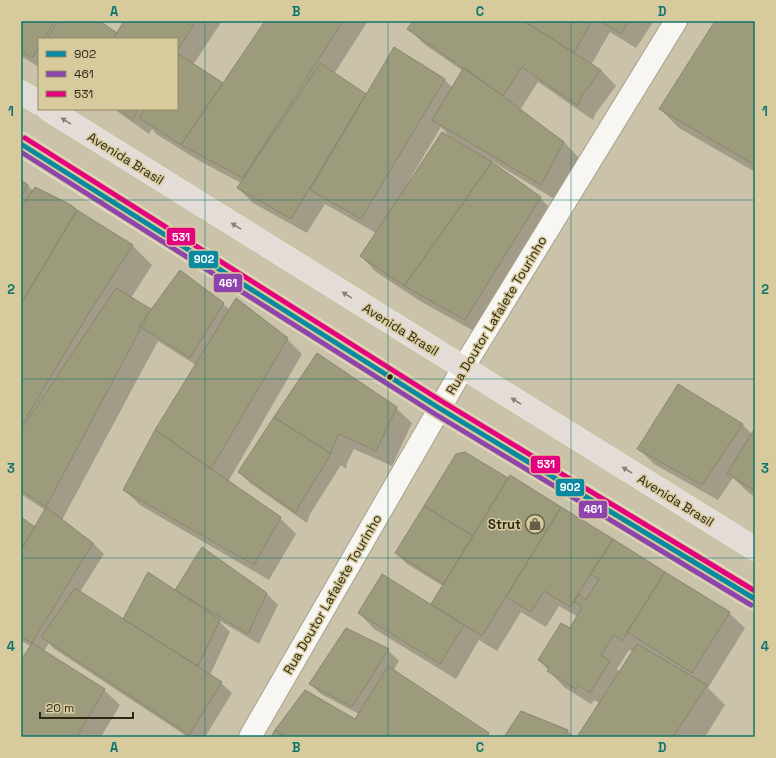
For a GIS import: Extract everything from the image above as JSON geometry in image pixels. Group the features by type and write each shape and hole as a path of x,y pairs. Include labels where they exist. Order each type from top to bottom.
{"main road":[{"path":"21,92 38,103"},
{"name":"Avenida Brasil","path":"50,110 755,549"},
{"path":"21,144 439,408 755,600"}],"street":[{"name":"Rua Doutor Lafaiete Tourinho","path":"250,737 439,408 676,21"}],"building":[{"path":"21,21 55,21 45,38 38,38 38,49 32,58 21,51"},
{"path":"58,21 100,21 117,33 114,38 48,38"},
{"path":"124,21 196,21 178,49 178,38 114,38"},
{"path":"265,21 343,21 243,178 181,145"},
{"path":"413,21 524,21 601,70 581,97 578,106 522,67 503,96 407,29"},
{"path":"524,21 592,21 574,53"},
{"path":"600,21 629,21 621,34"},
{"path":"715,21 755,21 755,165 659,109"},
{"path":"394,47 445,79 361,219 310,190"},
{"path":"178,54 223,83 181,145 139,118 144,110 178,110"},
{"path":"320,63 366,94 291,219 237,188"},
{"path":"464,67 564,142 541,185 432,120"},
{"path":"120,110 138,110 133,119"},
{"path":"442,132 492,162 404,286 360,256"},
{"path":"492,162 541,197 465,320 404,286"},
{"path":"21,180 28,185 21,197"},
{"path":"35,187 71,205 77,210 21,304 21,207"},
{"path":"77,210 133,245 90,311 21,427 21,304"},
{"path":"180,270 224,303 190,358 139,326"},
{"path":"116,288 151,309 46,507 21,490 21,430"},
{"path":"236,298 288,338 211,469 155,430"},
{"path":"317,353 397,407 376,451 339,434 332,448 331,454 274,417"},
{"path":"678,384 743,424 702,485 637,449"},
{"path":"274,417 331,454 296,513 238,472"},
{"path":"755,428 755,491 727,473"},
{"path":"155,430 281,517 254,565 123,490"},
{"path":"465,452 508,478 473,536 424,506 456,454"},
{"path":"510,475 561,507 482,636 431,604"},
{"path":"424,506 473,536 444,584 395,553"},
{"path":"46,507 93,543 32,643 21,637 21,551"},
{"path":"561,507 613,539 570,607 544,591 531,612 506,597"},
{"path":"21,517 35,527 21,549"},
{"path":"613,539 665,572 622,641 614,635 601,655 610,661 590,693 578,685 576,689 547,671 550,668 538,660 561,623 570,628 582,607 574,602 579,594 586,600 599,579 590,574"},
{"path":"202,547 267,593 248,634 175,590"},
{"path":"148,572 220,620 198,666 123,619"},
{"path":"665,572 730,612 692,673 627,632"},
{"path":"382,574 464,625 440,664 358,613"},
{"path":"75,588 222,682 189,735 41,637"},
{"path":"346,628 389,649 352,707 309,684"},
{"path":"32,643 105,689 77,737 21,737 21,660"},
{"path":"637,644 707,685 673,737 577,737"},
{"path":"388,666 489,733 487,737 285,737 275,730 305,690 355,719"},
{"path":"521,711 568,730 564,737 504,737"},
{"path":"275,730 285,737 271,737"}],"transit line":[{"name":"531","path":"25,138 443,402 755,591"},
{"name":"902","path":"21,144 439,408 755,599"},
{"name":"461","path":"21,152 435,414 751,605"}],"place":[{"name":"Strut","path":"535,524"}]}
